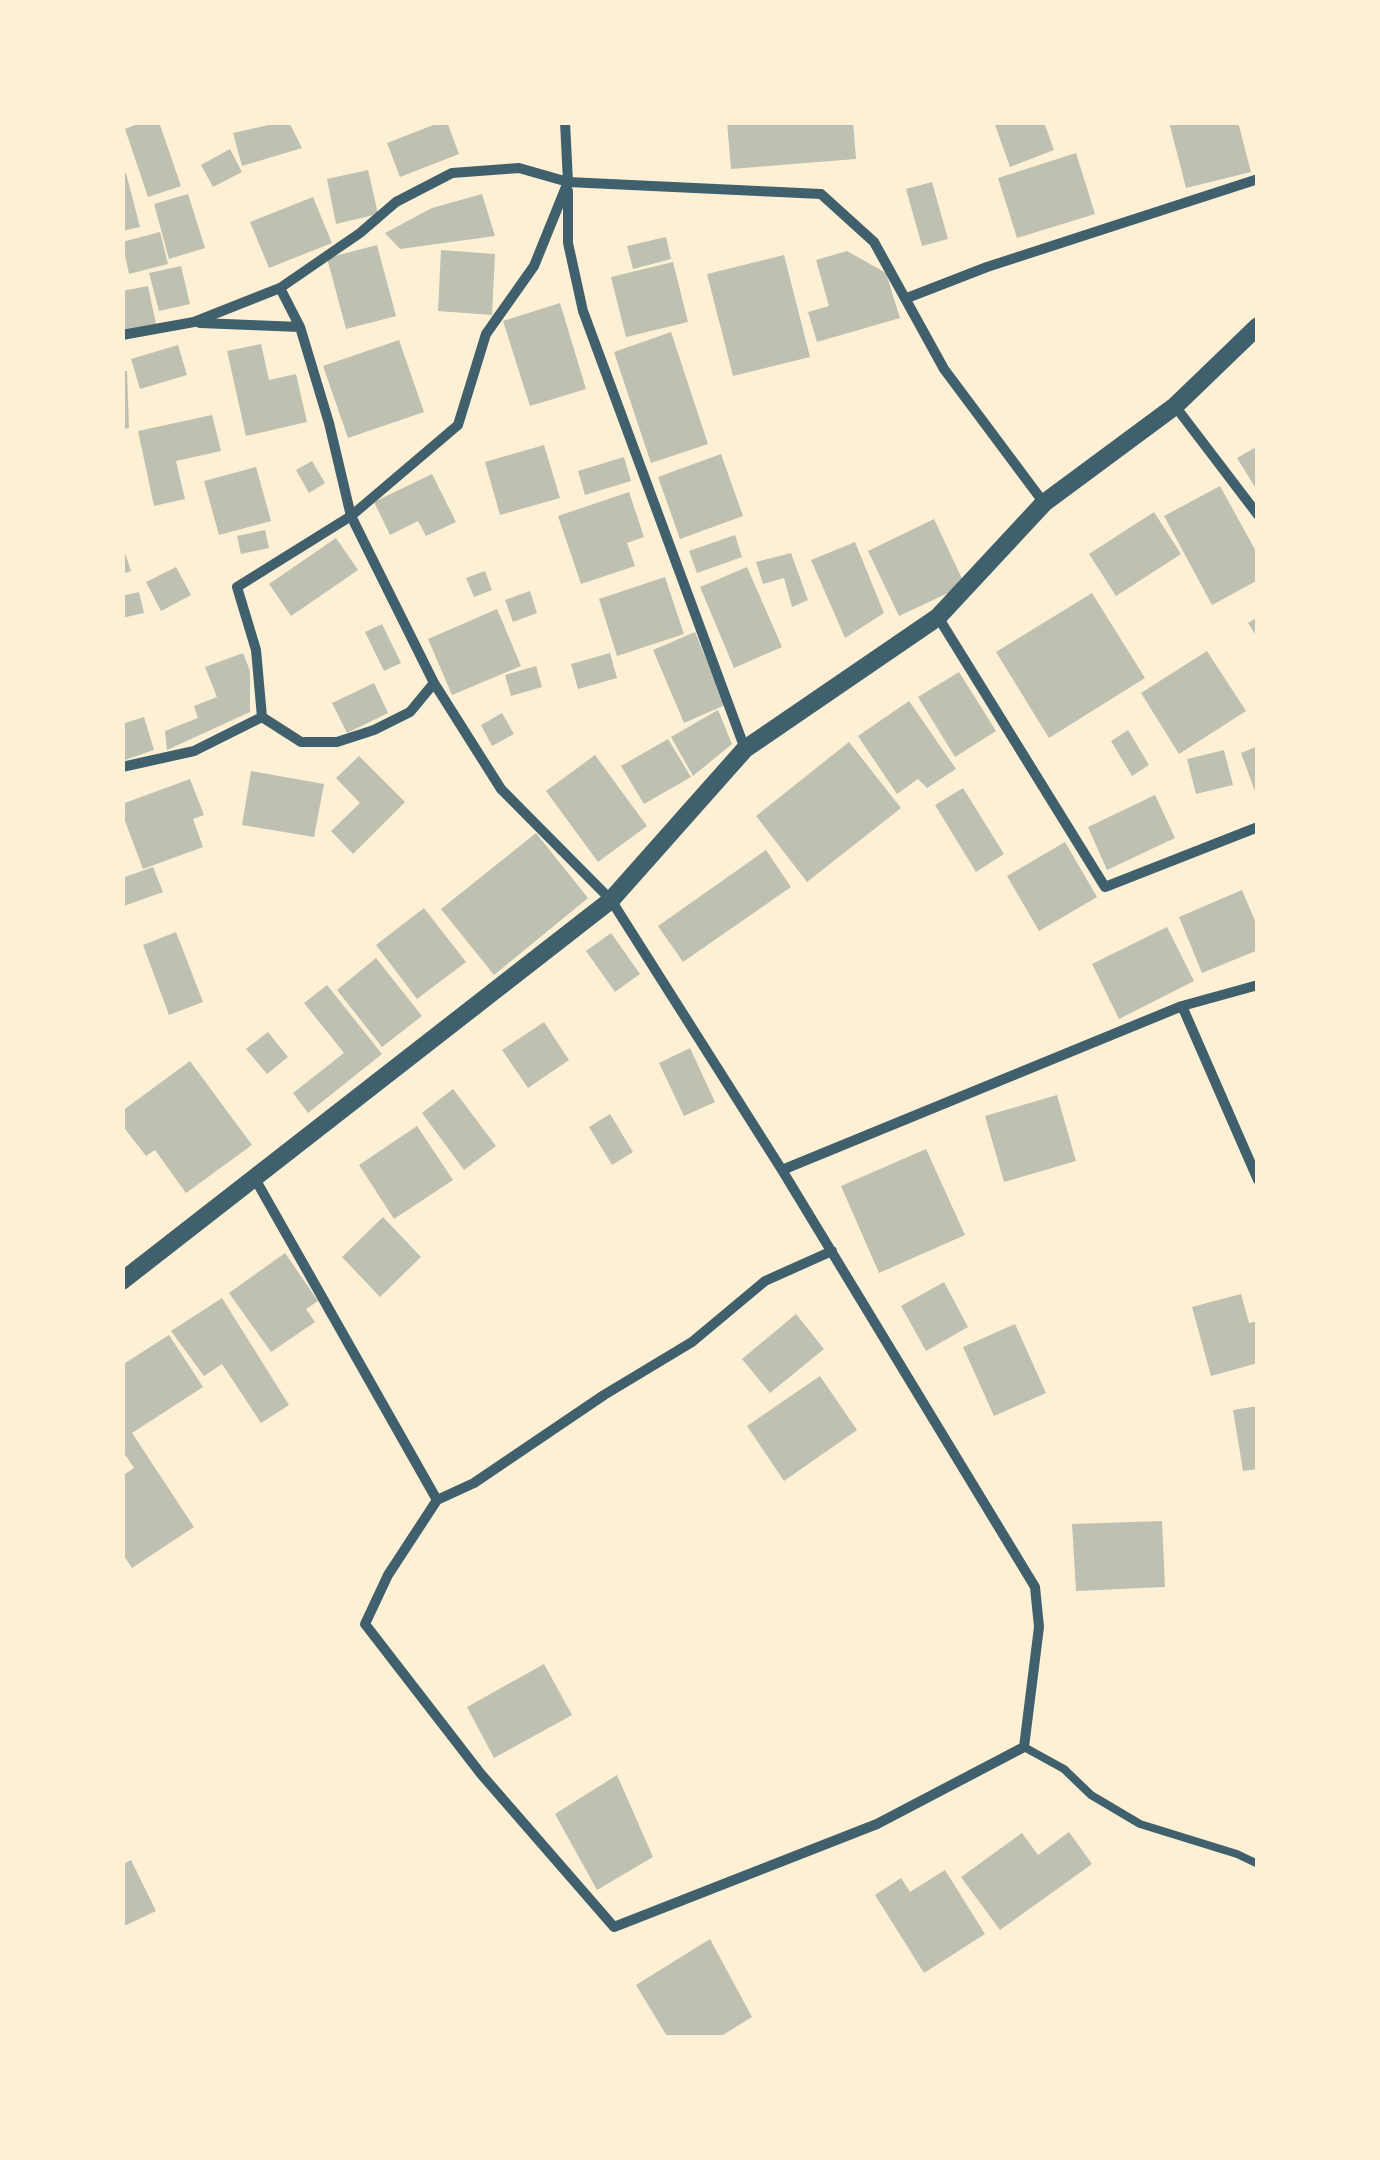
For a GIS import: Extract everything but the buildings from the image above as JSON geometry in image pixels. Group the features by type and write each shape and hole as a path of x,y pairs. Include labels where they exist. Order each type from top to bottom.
{"street":[{"path":"566,122 568,243 584,312 745,749"},
{"path":"122,335 194,322 280,288 360,233 396,202 452,172 520,168 568,182 821,194 874,242 944,369 1044,502"},
{"path":"907,298 987,267 1258,179"},
{"path":"262,717 256,650 237,586 350,516 458,425 486,334 534,266 568,182"},
{"path":"280,288 300,327 329,423 350,516 434,683 500,790 611,900 832,1251 1035,1587 1039,1627 1024,1747 877,1824 614,1927 481,1774 365,1624 388,1575 437,1500 474,1483 604,1394 692,1342 764,1281 832,1251"},
{"path":"194,322 300,327"},
{"path":"123,1278 611,900 745,749 938,617 1044,502 1175,406 1258,326"},
{"path":"1175,406 1258,516"},
{"path":"938,617 1105,887 1258,827"},
{"path":"262,717 301,742 337,742 410,712 434,683"},
{"path":"122,768 194,751 262,717"},
{"path":"782,1170 1182,1006 1258,984"},
{"path":"1182,1006 1258,1180"},
{"path":"254,1177 437,1500"}],"lane":[{"path":"1024,1747 1064,1769 1091,1795 1140,1824 1258,1864"}]}
